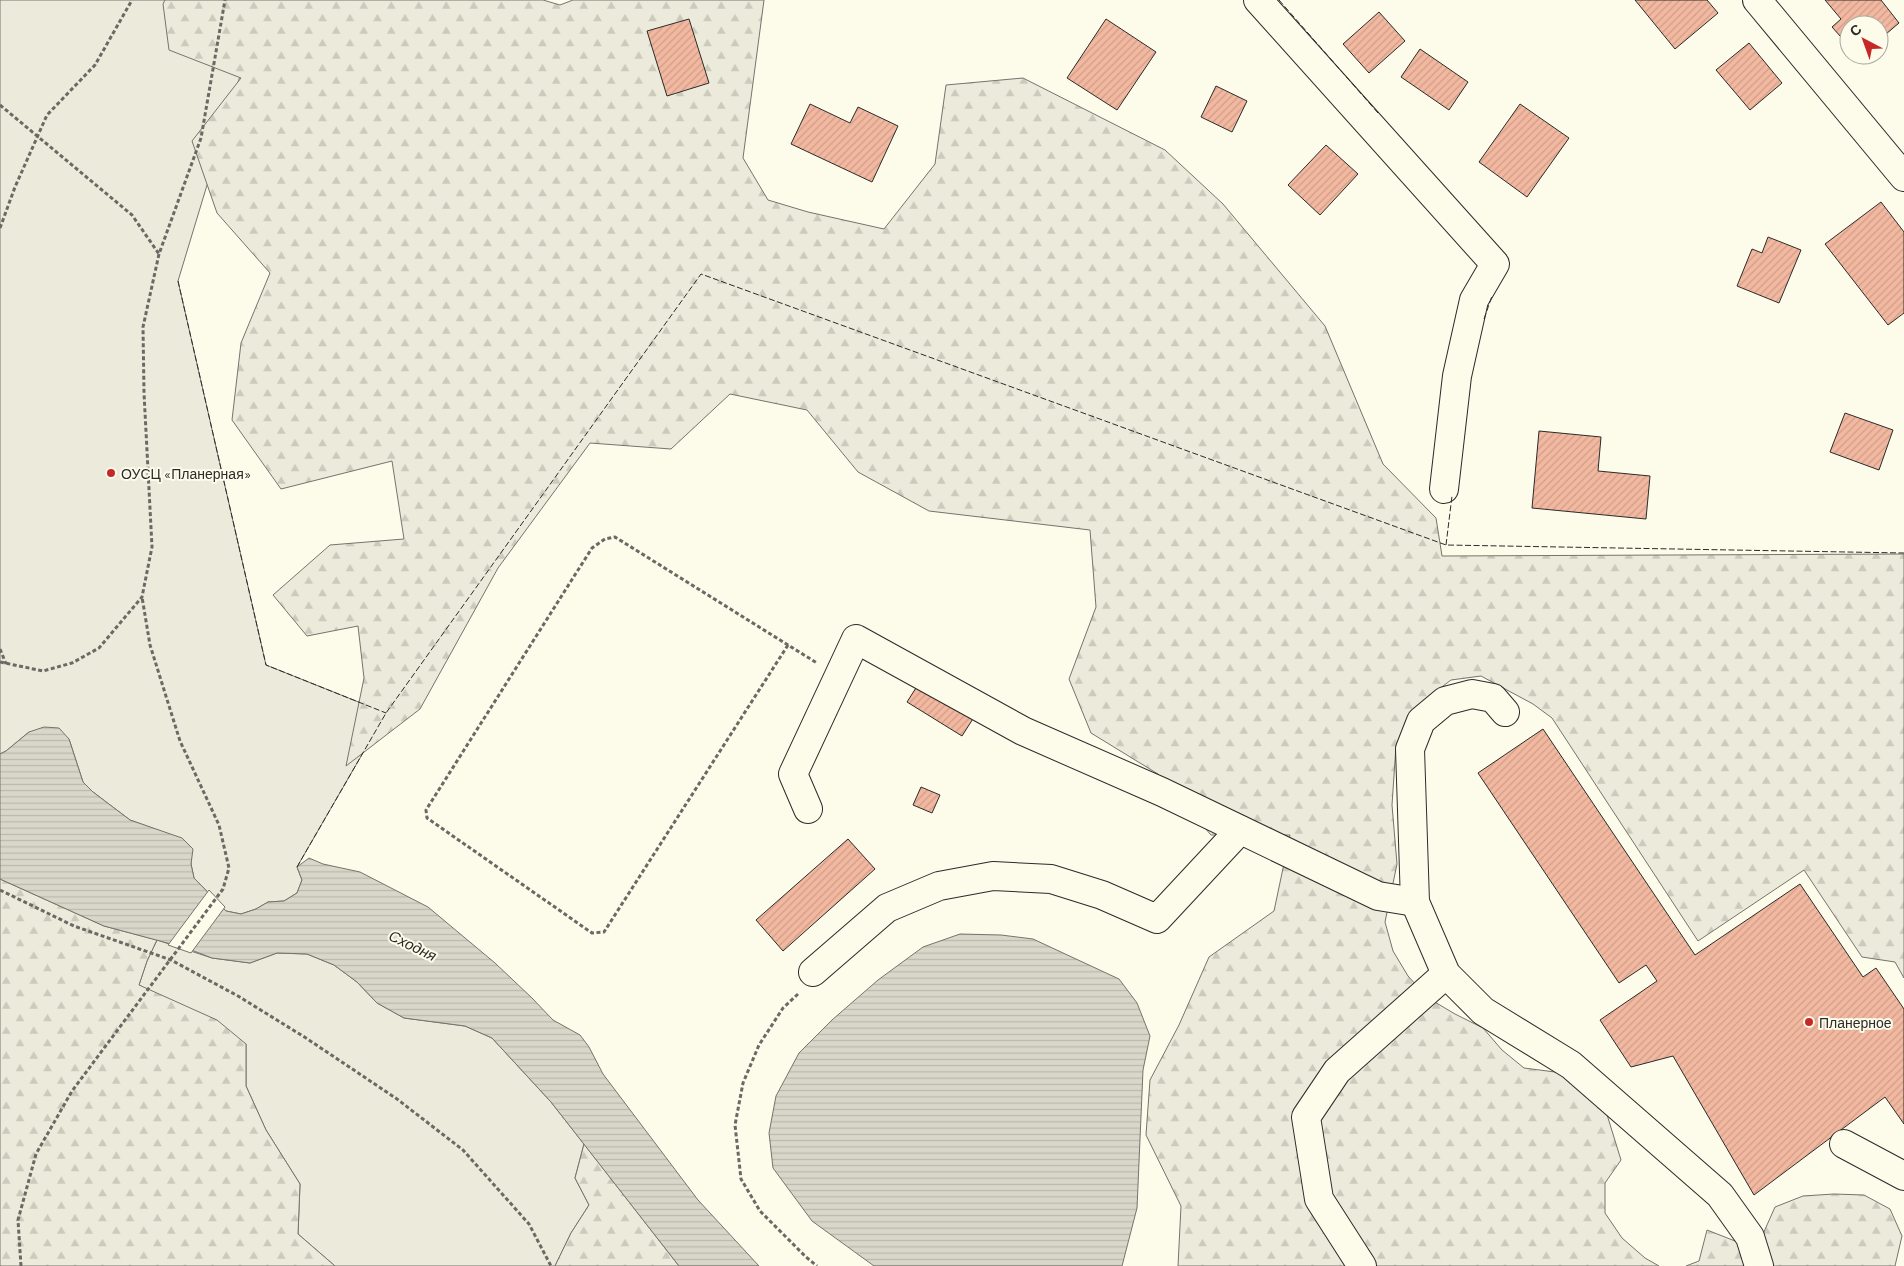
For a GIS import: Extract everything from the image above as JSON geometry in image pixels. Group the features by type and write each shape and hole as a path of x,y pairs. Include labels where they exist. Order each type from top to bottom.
{"lane":[{"path":"1258,0 1495,264 1474,300 1457,376 1444,489"},
{"path":"1757,0 1904,177"},
{"path":"808,809 793,774 856,639 1023,731 1162,792 1378,896 1415,902"},
{"path":"1505,712 1493,698 1472,694 1445,701 1421,721 1410,749 1415,902 1446,974 1483,1011 1571,1065 1720,1195 1750,1237 1759,1266"},
{"path":"813,972 887,908 939,886 993,876 1050,879 1102,896 1157,919 1240,830"},
{"path":"1362,1266 1319,1199 1306,1117 1337,1071 1446,974"},
{"path":"1844,1144 1904,1176"}],"path":[{"path":"0,228 15,187 47,115 96,65 132,0"},
{"path":"21,1266 18,1220 36,1154 72,1091 223,889 229,868 219,825 180,741 150,645 142,597 152,547 144,393 143,327 159,254 201,138 225,0"},
{"path":"0,105 132,215 159,254"},
{"path":"788,645 604,932 592,933 428,818 426,810 592,548 605,538 615,537 838,676"},
{"path":"0,662 43,671 72,663 99,648 142,597"},
{"path":"0,649 7,664"},
{"path":"0,890 74,926 171,960 238,996 306,1038 397,1099 463,1150 529,1224 551,1266"},
{"path":"813,972 808,985 783,1008 759,1045 742,1083 735,1125 741,1179 760,1211 817,1266"}],"green space":[{"name":"ОУСЦ «Планерная»","path":"0,0 263,0 178,281 266,665 386,713 297,867 302,880 297,893 284,901 268,902 256,909 241,914 226,911 194,878 191,864 192,849 182,839 130,820 83,782 69,739 29,732 0,754"},
{"path":"165,0 543,0 560,5 573,0 764,0 743,158 768,200 808,212 884,229 935,164 946,85 1023,78 1165,150 1223,204 1325,326 1383,464 1436,518 1442,556 1904,554 1904,978 1895,962 1862,957 1804,870 1698,941 1552,718 1533,704 1481,676 1451,680 1426,699 1408,720 1396,746 1392,805 1397,864 1385,922 1393,951 1408,976 1428,998 1483,1028 1502,1050 1524,1068 1555,1072 1586,1083 1604,1105 1621,1160 1605,1183 1605,1213 1622,1238 1645,1258 1659,1266 1178,1266 1181,1206 1146,1135 1150,1080 1179,1025 1209,957 1274,911 1290,835 1211,835 1158,774 1091,733 1069,679 1096,607 1090,530 929,511 858,472 807,410 730,394 671,449 590,443 498,568 420,709 346,766 364,678 358,626 307,636 273,595 330,545 404,539 392,461 281,489 232,420 241,343 270,273 217,213 192,141 241,78 169,50 163,4"},
{"path":"0,879 104,926 157,940 139,985 217,1020 246,1044 246,1086 266,1130 300,1184 298,1234 335,1266 0,1266"},
{"path":"157,940 212,958 250,963 277,953 307,954 334,965 357,982 377,1003 404,1018 465,1026 492,1038 551,1102 584,1144 575,1178 589,1205 571,1233 555,1266 335,1266 298,1234 300,1184 266,1130 246,1086 246,1044 139,985"},
{"path":"584,1144 679,1266 555,1266 571,1233 589,1205 575,1178"},
{"path":"1864,1195 1890,1209 1902,1236 1895,1266 1686,1266 1699,1261 1707,1230 1735,1241 1763,1234 1775,1207 1803,1196"}],"water":[{"name":"Сходня","path":"44,727 59,728 69,739 83,782 93,792 130,820 182,838 193,849 191,864 194,878 226,911 241,914 256,909 268,902 284,901 297,893 302,880 297,867 309,858 323,864 360,872 428,907 495,963 553,1020 580,1035 589,1047 603,1074 698,1200 759,1266 679,1266 551,1102 492,1038 465,1026 404,1018 377,1003 357,982 334,965 307,954 277,953 250,963 212,958 186,948 104,926 0,879 0,754 29,732"},
{"path":"960,934 1001,935 1033,939 1119,979 1137,1003 1150,1036 1143,1070 1137,1208 1122,1266 874,1266 812,1221 773,1168 769,1133 776,1096 799,1053 832,1020 878,980 923,947"}],"pier":[{"path":"209,890 225,907 191,953 168,945"}],"building":[{"path":"1635,0 1707,0 1718,13 1675,49"},
{"path":"1825,0 1881,0 1899,23 1889,32 1889,15 1839,15 1839,17"},
{"path":"1379,12 1405,41 1369,73 1343,44"},
{"path":"689,19 709,83 667,96 647,31"},
{"path":"1106,19 1156,52 1117,110 1067,78"},
{"path":"1839,21 1839,35 1832,27"},
{"path":"1749,43 1782,83 1750,110 1716,70"},
{"path":"1420,49 1468,82 1449,110 1401,77"},
{"path":"1216,86 1247,101 1232,132 1201,117"},
{"path":"810,104 850,123 858,107 898,126 872,182 791,144"},
{"path":"1520,104 1569,138 1527,197 1479,162"},
{"path":"1326,145 1358,174 1320,215 1288,185"},
{"path":"1881,202 1904,232 1904,313 1888,325 1825,244"},
{"path":"1768,237 1801,250 1779,303 1737,286 1752,249 1762,253"},
{"path":"1845,413 1893,430 1879,470 1830,452"},
{"path":"1539,431 1601,437 1598,471 1650,476 1646,519 1532,508"},
{"path":"921,680 976,714 962,736 907,702"},
{"path":"1543,729 1695,955 1800,884 1863,977 1876,968 1904,1009 1904,1124 1885,1097 1754,1195 1673,1056 1631,1067 1600,1020 1657,981 1646,965 1619,983 1478,773"},
{"path":"921,787 940,795 932,813 913,805"},
{"path":"848,839 875,869 783,951 756,920"}],"fence":[{"path":"1279,0 1378,113"},
{"path":"297,867 386,713 701,274 1446,545 1904,553"},
{"path":"178,281 266,665 386,713"},
{"path":"1484,319 1492,296"},
{"path":"1446,545 1452,496"}],"place":[{"name":"ОУСЦ «Планерная»","path":"111,473"},
{"name":"Планерное","path":"1809,1022"}]}
